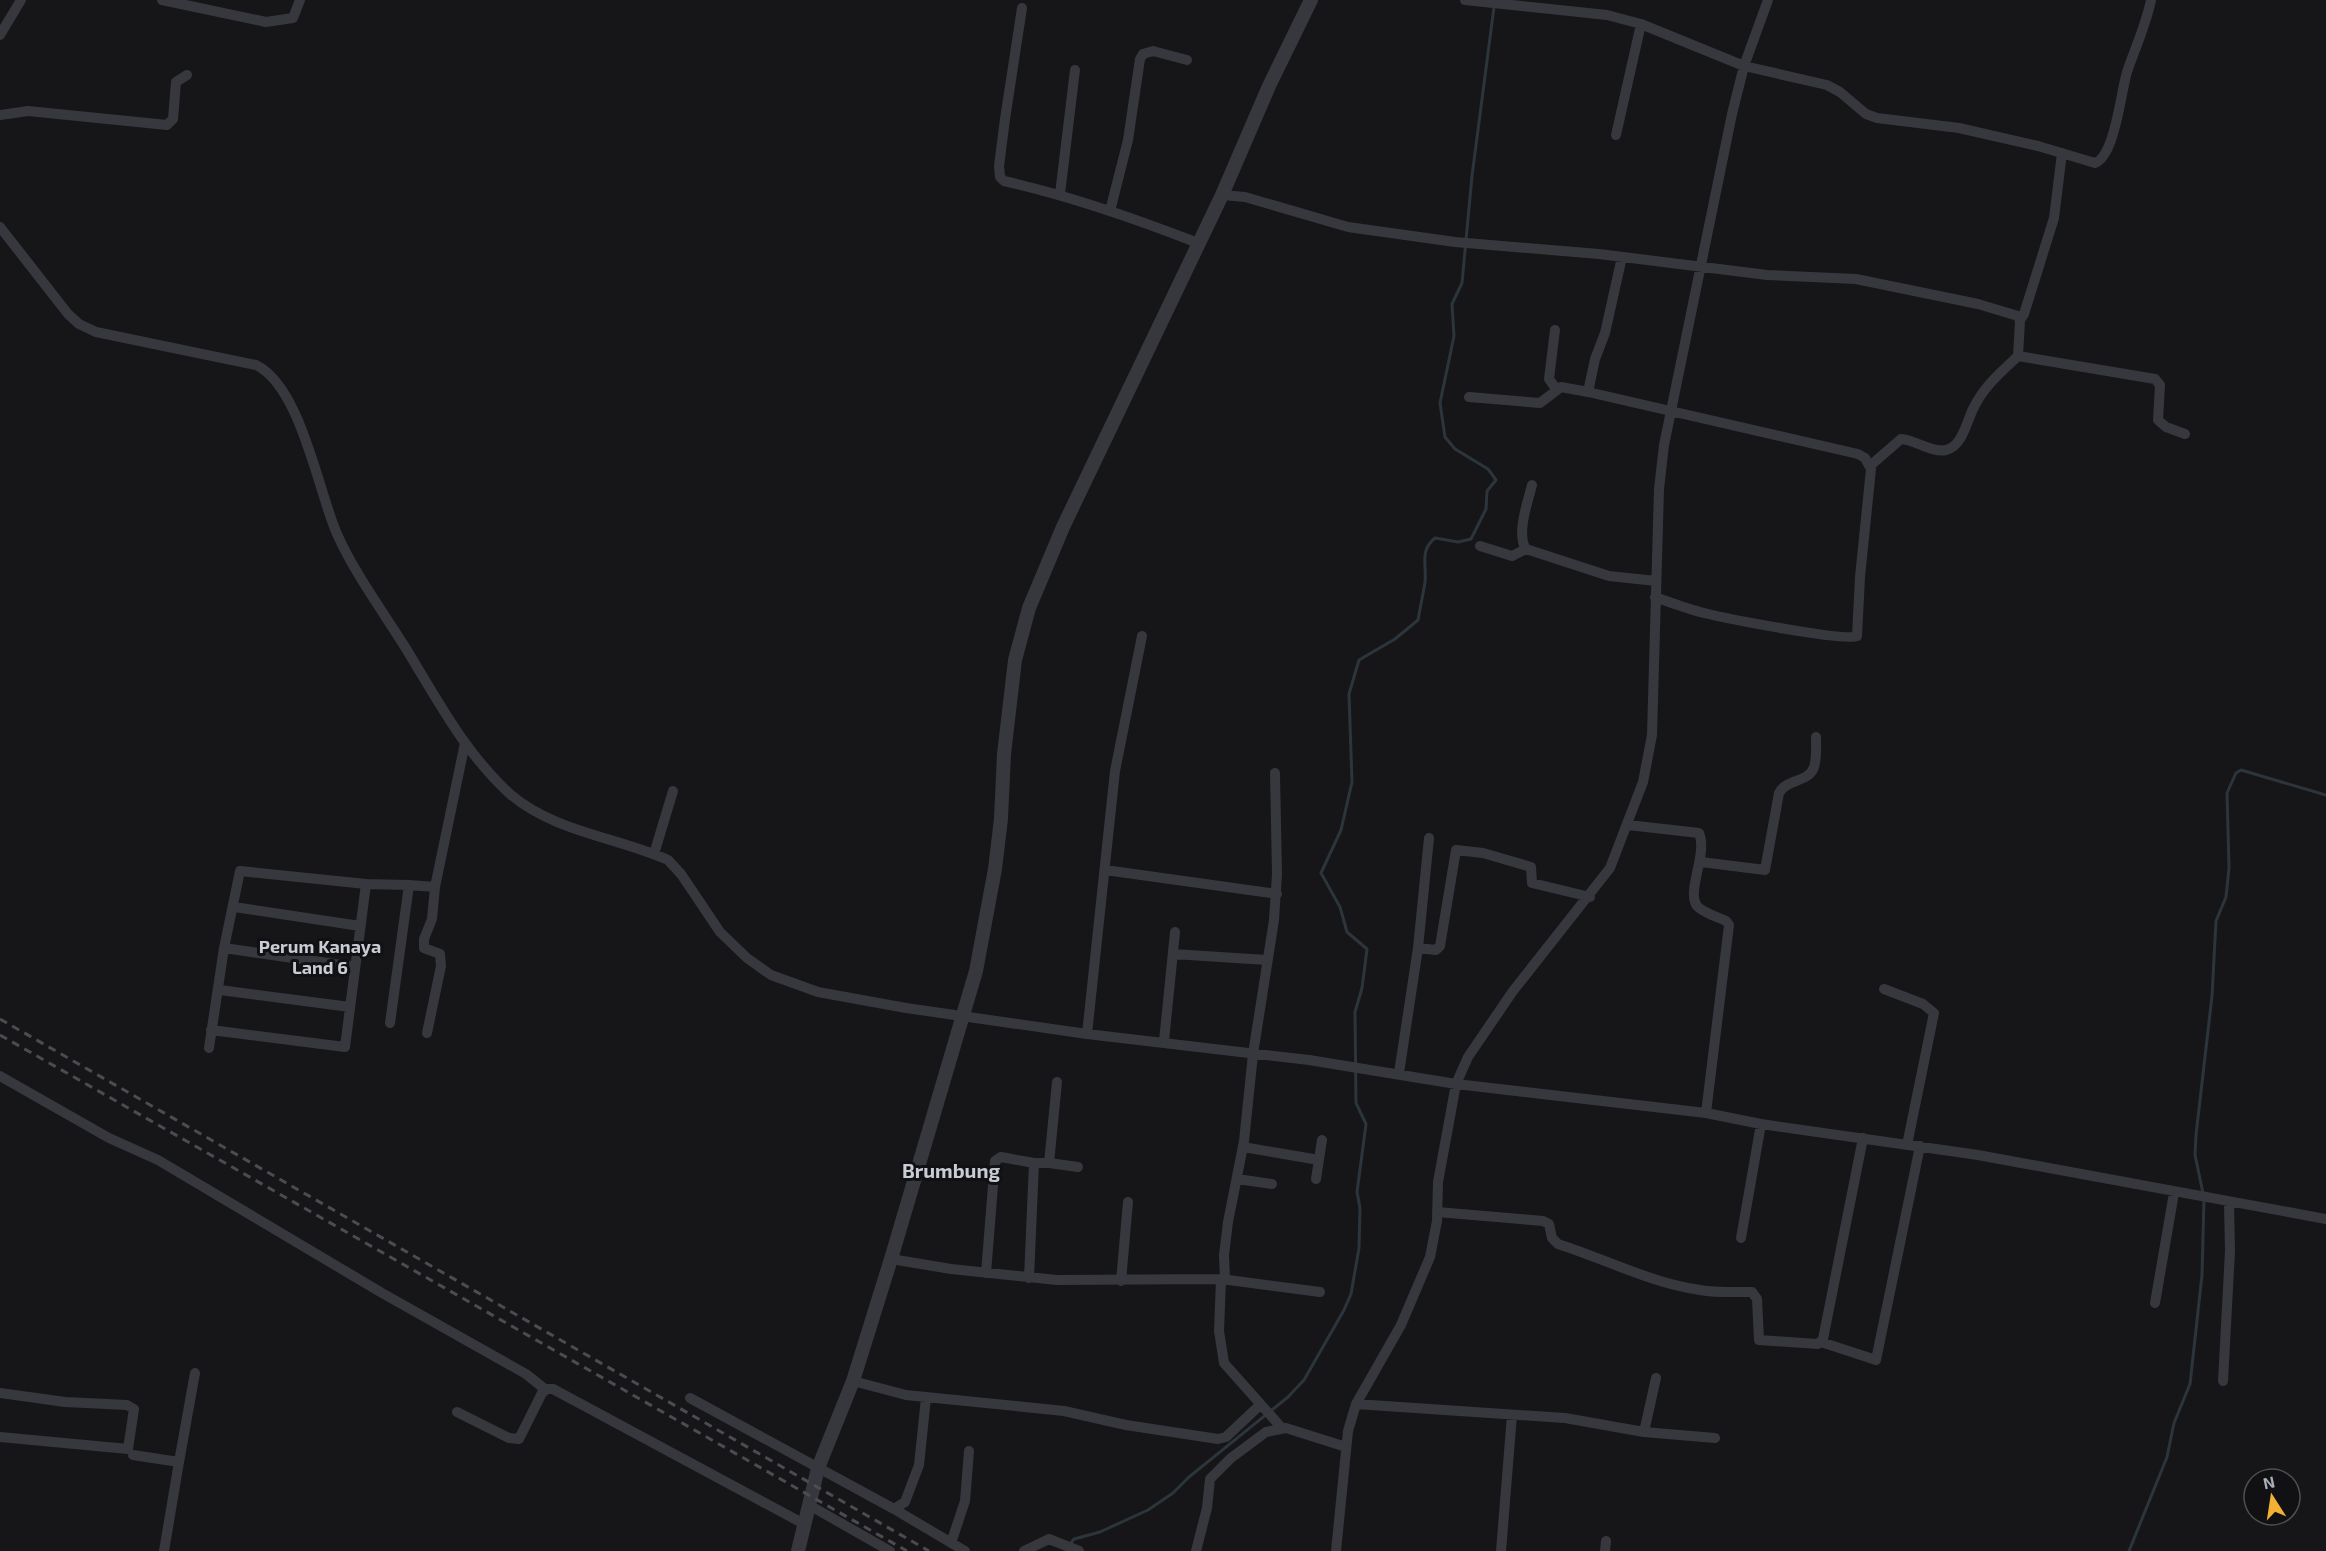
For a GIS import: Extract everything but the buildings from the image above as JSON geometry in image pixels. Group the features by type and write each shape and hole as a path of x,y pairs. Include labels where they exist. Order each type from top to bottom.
{"street":[{"path":"0,35 21,0"},
{"path":"162,0 266,22 293,18 300,0"},
{"path":"798,1551 818,1468 853,1381 976,970 995,869 1001,819 1004,754 1015,660 1029,608 1064,527 1222,195 1269,86 1311,0"},
{"path":"1465,0 1607,15 1641,24 1744,66 1827,85 1840,92 1866,114 1877,118 1959,128 2062,153 2093,163 2103,158 2151,0"},
{"path":"1336,1551 1348,1431 1356,1404 1401,1325 1434,1243 1438,1182 1456,1084 1468,1057 1513,992 1590,897 1610,868 1643,782 1652,735 1659,489 1670,412 1744,66 1768,0"},
{"path":"1022,8 999,174 1004,181 1060,194 1198,243"},
{"path":"1616,135 1641,24"},
{"path":"1110,211 1128,140 1140,59 1143,54 1153,51 1187,60"},
{"path":"1060,194 1075,70"},
{"path":"0,116 28,111 167,124 173,119 176,82 187,75"},
{"path":"1655,597 1706,614 1828,635 1853,638 1857,636 1871,465 1901,439 1940,450 1952,448 1959,441 1988,383 2018,356 2020,320 2024,314 2054,218 2062,153"},
{"path":"1222,195 1245,197 1348,227 1455,242 1622,257 1767,275 1856,279 2014,313 2020,320"},
{"path":"0,227 68,314 80,324 96,332 256,365 268,373 291,408 310,447 337,534 451,724 482,766 513,796 563,825 668,860 681,874 720,932 747,958 771,975 818,992 962,1015 1087,1034 1164,1041 1399,1073 1456,1084 1706,1113 1761,1124 1978,1155 2205,1199 2326,1219"},
{"path":"1588,392 1595,359 1605,333 1622,257"},
{"path":"1555,330 1549,379 1557,390"},
{"path":"2018,356 2155,379 2160,385 2158,420 2166,427 2185,434"},
{"path":"1468,397 1540,403 1563,387 1850,452 1865,458 1871,465"},
{"path":"1532,485 1523,531 1523,545 1526,549 1609,576 1656,581"},
{"path":"1480,546 1512,556 1526,549"},
{"path":"1087,1034 1115,771 1142,636"},
{"path":"1701,862 1765,870 1779,793 1787,783 1807,776 1811,772 1816,737"},
{"path":"428,1033 441,966 440,954 424,948 424,939 432,919 435,886 465,743"},
{"path":"1275,773 1276,894 1253,1054 1243,1148 1224,1255 1218,1331 1224,1363 1278,1424 1346,1447"},
{"path":"654,854 673,791"},
{"path":"1628,825 1696,831 1700,836 1701,862 1696,880 1696,904 1726,921 1730,931 1706,1113"},
{"path":"1399,1073 1418,948 1429,838"},
{"path":"1418,948 1435,950 1440,946 1456,850 1483,853 1530,867 1532,883 1590,897"},
{"path":"209,1048 224,948 242,870 366,884 435,886"},
{"path":"1105,870 1276,894"},
{"path":"212,1030 343,1048 346,1045 366,884"},
{"path":"390,1023 409,885"},
{"path":"234,907 360,926"},
{"path":"1164,1041 1175,932"},
{"path":"224,948 355,967"},
{"path":"1173,954 1267,960"},
{"path":"1884,989 1923,1004 1934,1013 1908,1145"},
{"path":"219,990 350,1007"},
{"path":"0,1076 109,1138 158,1160 382,1293 526,1374 546,1390 553,1389 804,1524"},
{"path":"1049,1163 1057,1082"},
{"path":"1741,1238 1761,1124"},
{"path":"1821,1342 1835,1286 1863,1138"},
{"path":"1316,1179 1322,1140"},
{"path":"1437,1212 1543,1221 1549,1224 1552,1238 1558,1244 1617,1264 1642,1276 1700,1290 1752,1292 1757,1299 1759,1340 1821,1342 1876,1360 1920,1146"},
{"path":"1243,1148 1319,1160"},
{"path":"986,1273 995,1161 1001,1157 1078,1167"},
{"path":"1029,1278 1034,1163"},
{"path":"1237,1179 1272,1184"},
{"path":"2155,1303 2174,1193"},
{"path":"1121,1281 1128,1202"},
{"path":"2223,1381 2230,1251 2229,1203"},
{"path":"891,1259 1029,1278 1121,1281 1152,1278 1223,1279 1320,1292"},
{"path":"164,1551 195,1373"},
{"path":"1644,1432 1656,1378"},
{"path":"853,1381 926,1398 1064,1411 1126,1425 1218,1439 1226,1437 1260,1405"},
{"path":"457,1412 509,1438 519,1439 546,1390"},
{"path":"0,1393 65,1402 127,1405 134,1409 128,1449 0,1437"},
{"path":"690,1398 894,1509 965,1551"},
{"path":"894,1509 905,1503 919,1465 926,1398"},
{"path":"1356,1404 1571,1419 1644,1432 1715,1438"},
{"path":"1501,1551 1512,1415"},
{"path":"1196,1551 1207,1508 1210,1479 1230,1458 1278,1424"},
{"path":"951,1543 965,1501 969,1451"},
{"path":"133,1455 179,1462"},
{"path":"809,1505 890,1551"},
{"path":"1024,1551 1043,1540 1054,1539 1076,1550"}],"waterway":[{"path":"1070,1544 1074,1539 1100,1532 1148,1510 1173,1493 1189,1477 1288,1397 1304,1380 1351,1294 1359,1248 1360,1208 1357,1192 1366,1124 1356,1103 1355,1012 1362,988 1367,949 1347,932 1340,907 1321,873 1341,830 1352,782 1349,694 1359,660 1395,639 1418,620 1425,582 1427,548 1435,538 1458,542 1471,539 1486,509 1487,491 1496,480 1488,469 1455,449 1445,437 1440,403 1454,336 1452,304 1462,283 1472,176 1494,7"},
{"path":"2203,1193 2195,1155 2196,1135 2212,996 2216,921 2226,897 2229,868 2227,793 2236,773 2241,770 2326,795"},
{"path":"2129,1551 2167,1457 2174,1423 2190,1384 2202,1275 2204,1199"}],"railway":[{"path":"0,1019 929,1551"},
{"path":"0,1035 907,1551"}],"district":[{"name":"Perum Kanaya Land 6","path":"320,957"},
{"name":"Brumbung","path":"951,1171"}]}
